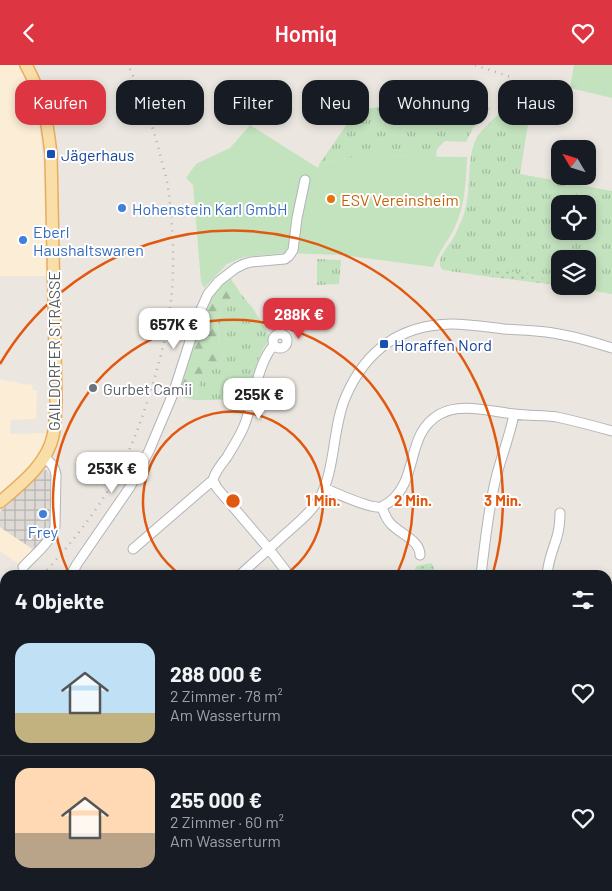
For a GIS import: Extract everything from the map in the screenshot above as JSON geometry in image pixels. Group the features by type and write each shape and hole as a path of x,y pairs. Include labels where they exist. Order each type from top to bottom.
{"main road":[{"name":"GAILDORFER STRASSE","path":"0,501 35,469 44,457 50,447 55,427 51,154 44,107 36,84 26,65"}],"street":[{"path":"74,570 130,487 149,451 173,393 198,315 208,294 219,281 244,264 289,257 294,247 297,218 306,180"},
{"path":"246,570 310,511 319,499 330,466 344,399 352,382 377,351 399,335 430,326 451,324 480,325 552,333 612,348"},
{"path":"132,549 213,480 244,427 261,367 267,353 274,345"},
{"path":"324,488 362,504 382,507 401,490 407,479 414,450 425,428 439,414 452,409 474,408 514,414 555,417 612,431"},
{"path":"482,570 489,509 514,414"},
{"path":"23,567 48,541 55,527 56,470 44,457"},
{"path":"213,480 217,488 285,570"},
{"path":"382,507 384,515 390,524 416,544 420,549 420,555"},
{"path":"547,570 556,540 560,513"}],"shaded area":[{"path":"0,65 17,65 26,80 15,80 15,125 39,125 40,133 44,170 47,276 0,276"},
{"path":"0,379 14,382 14,380 17,383 32,385 33,390 37,390 36,419 11,420 10,434 45,433 53,437 44,457 0,495"},
{"path":"46,470 51,476 56,475 55,527 37,552 0,527 0,512 40,472"},
{"path":"0,527 37,552 23,567 0,551"}],"green space":[{"path":"574,65 612,65 612,98 573,89 573,80 571,80"},
{"path":"379,107 379,125 476,125 466,142 445,141 437,149 436,157 360,156 320,163 346,125 369,125 369,108"},
{"path":"498,115 498,125 528,125 520,174 551,180 551,185 580,185 612,191 612,294 596,291 596,250 551,250 551,284 548,284 543,278 492,271 491,277 443,270 440,266 443,253 455,235 465,210 474,144 477,137"},
{"path":"250,125 318,168 320,163 360,156 467,157 461,212 433,267 342,255 285,253 244,257 227,264 204,288 201,282 193,185 186,178 196,164 230,148"},
{"path":"317,259 341,260 339,284 317,285"},
{"path":"492,270 528,273 543,278 548,284 491,277"},
{"path":"229,276 241,294 224,305 219,313 218,332 224,355 221,363 217,368 203,372 194,400 179,396 204,307 213,290"},
{"path":"241,294 254,310 271,339 262,351 247,400 194,400 203,372 221,363 224,355 218,332 218,318 221,308"},
{"path":"432,563 434,570 415,570 416,566"}],"railway":[{"path":"47,570 66,549 98,507 124,461 150,394 170,311 173,258 168,185 152,125 128,65"},
{"path":"475,65 511,77"}],"place":[{"name":"Jägerhaus","path":"51,154"},
{"name":"ESV Vereinsheim","path":"331,199"},
{"name":"Hohenstein Karl GmbH","path":"122,208"},
{"name":"Eberl Haushaltswaren","path":"23,240"},
{"name":"Horaffen Nord","path":"384,344"},
{"name":"Gurbet Camii","path":"93,388"},
{"name":"Frey","path":"43,514"}]}
